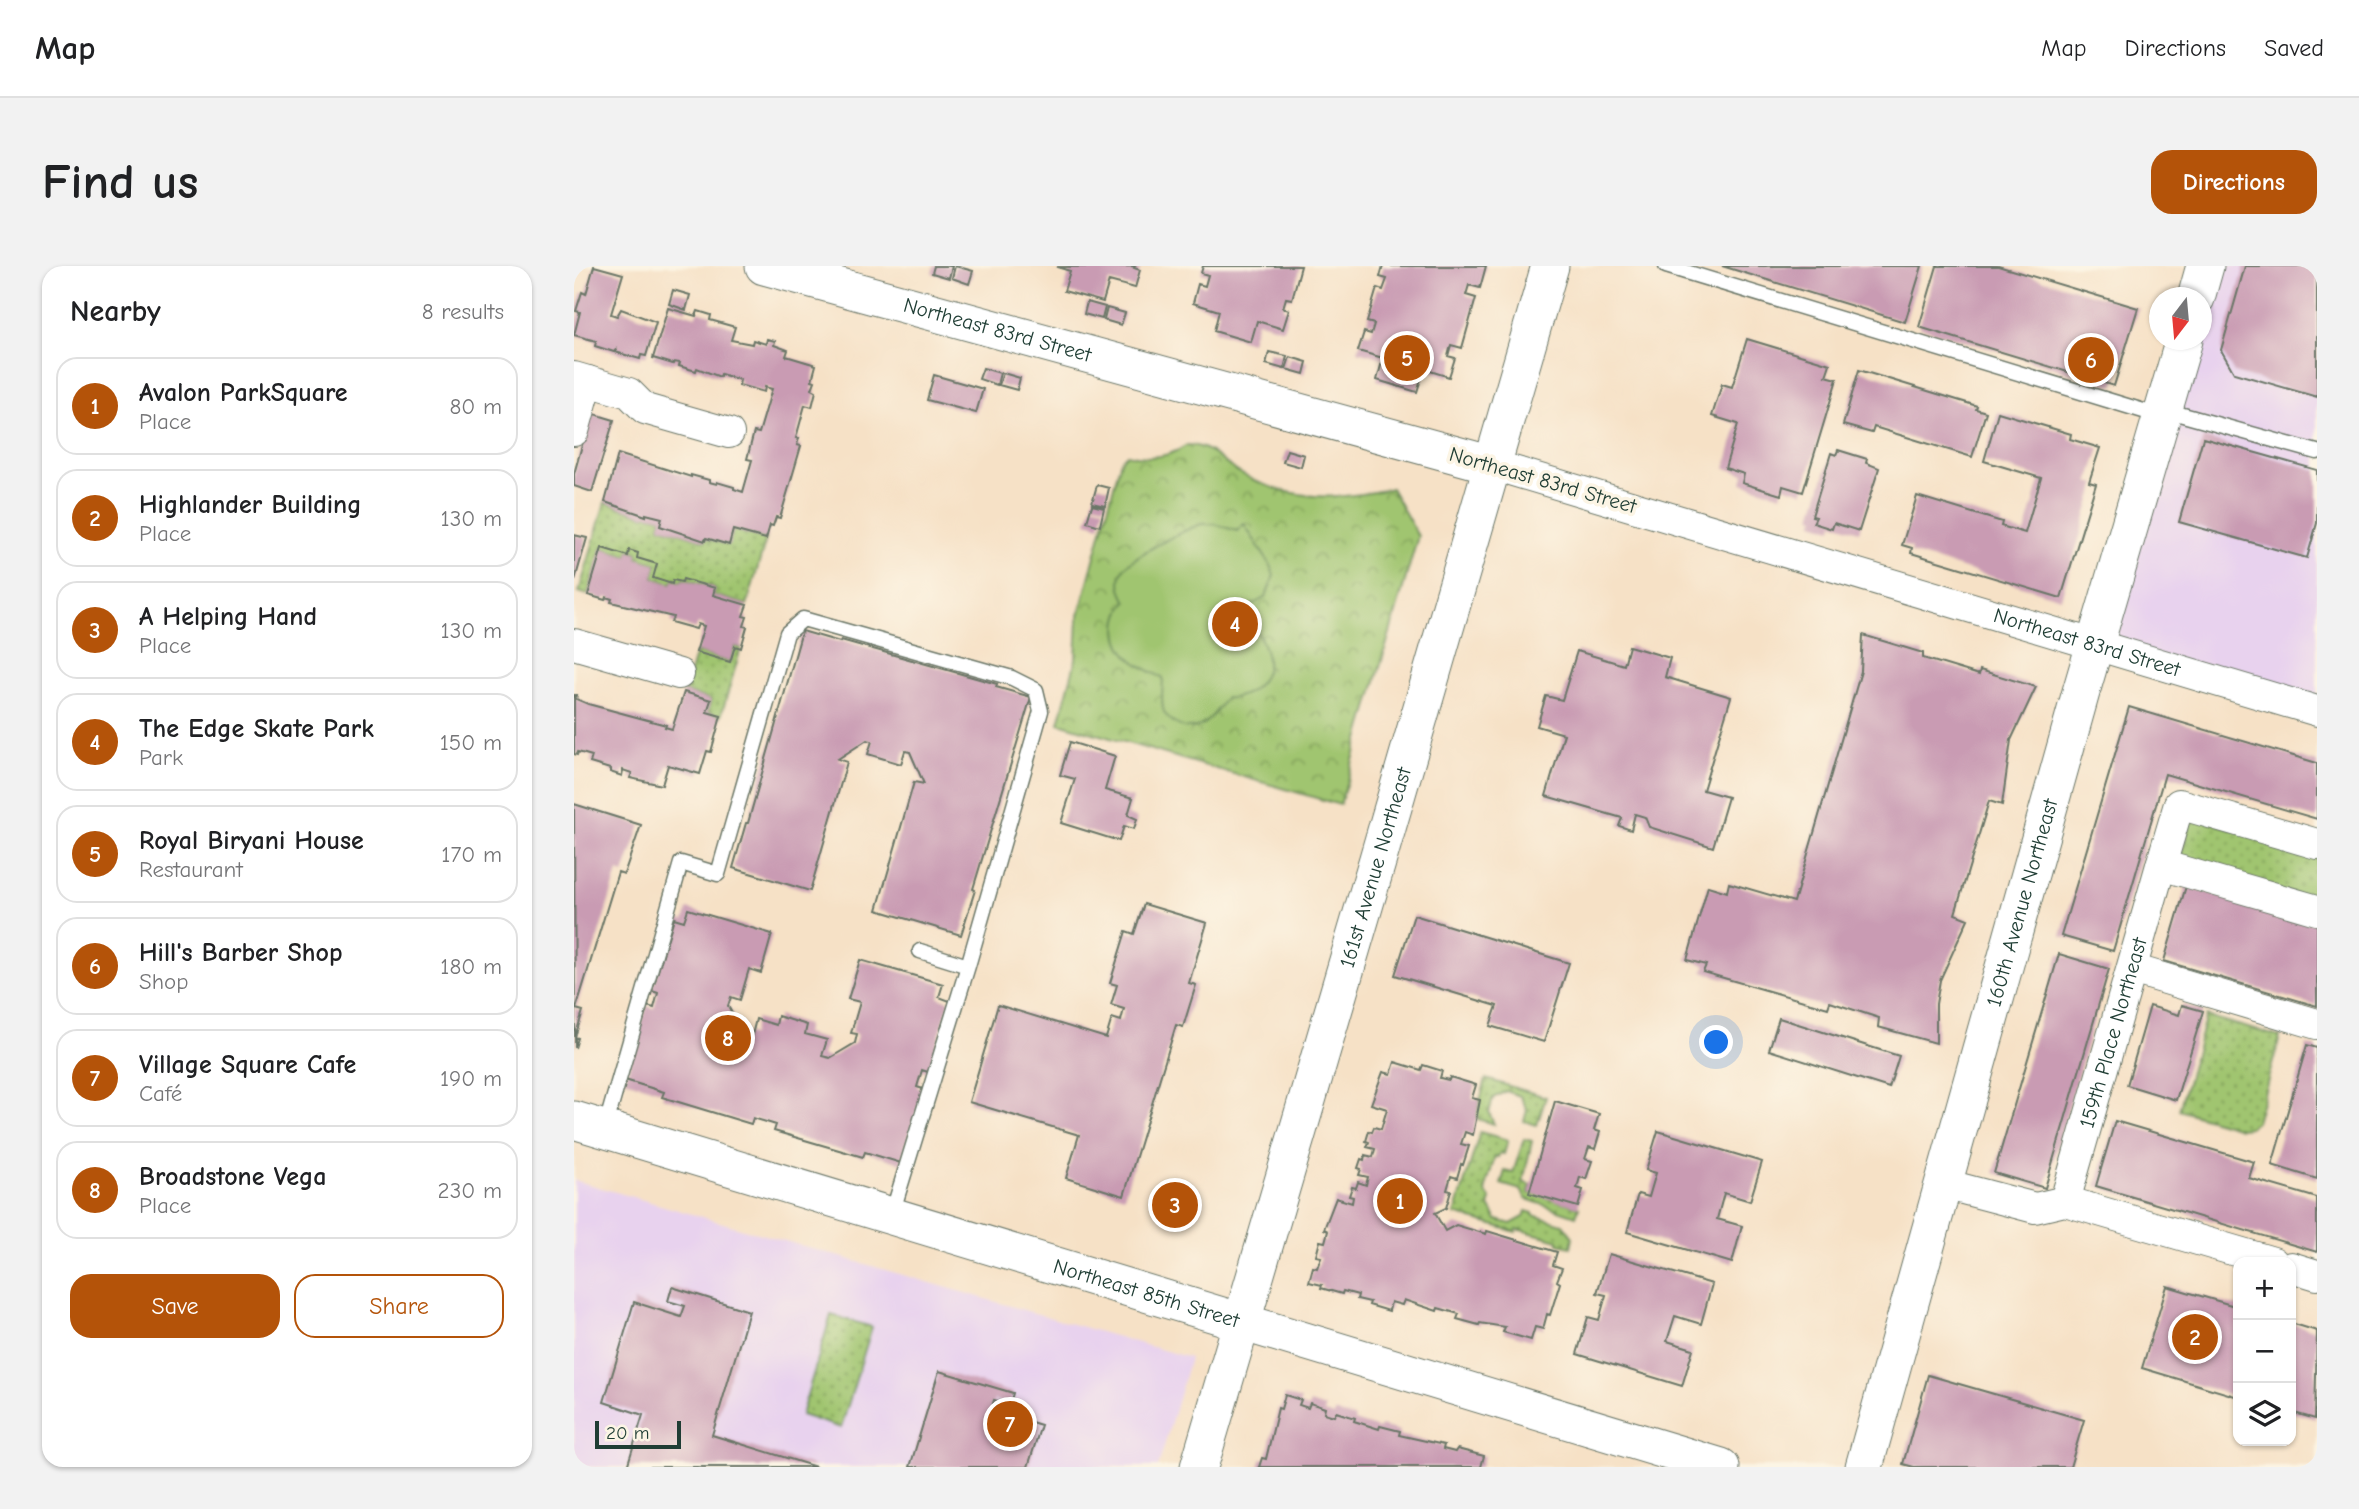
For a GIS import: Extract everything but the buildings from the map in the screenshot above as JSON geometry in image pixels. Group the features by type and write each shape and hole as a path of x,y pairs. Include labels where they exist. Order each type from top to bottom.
{"street":[{"name":"161st Avenue Northeast","path":"1199,1467 1550,266"},
{"path":"2199,287 2205,266"},
{"name":"Northeast 83rd Street","path":"787,269 1493,465 2317,712"},
{"name":"160th Avenue Northeast","path":"1864,1467 2095,645 2181,350"},
{"path":"574,431 581,379 629,393 645,409 729,433"},
{"path":"574,644 679,674"},
{"name":"159th Place Northeast","path":"2065,1201 2179,804 2317,844"},
{"path":"2161,865 2317,911"},
{"path":"2132,969 2317,1024"},
{"name":"Northeast 85th Street","path":"589,1125 1721,1467"},
{"path":"1944,1184 2035,1208 2065,1201 2256,1257"},
{"path":"2296,1269 2317,1275"}],"lane":[{"path":"1666,266 2162,413 2317,453"},
{"path":"589,1125 681,863 718,874 736,834 787,633 803,619 1012,678 1036,690 1041,711 968,966 891,1217"},
{"path":"920,951 968,966"}],"shaded area":[{"path":"2204,266 2317,266 2317,712 2095,645 2198,350 2212,350 2212,287 2203,287"},
{"path":"574,1180 1190,1358 1158,1467 574,1467"}],"green space":[{"path":"1187,445 1208,451 1256,481 1294,493 1313,496 1352,495 1391,488 1418,536 1340,805 1059,723 1076,659 1078,619 1121,460 1127,454 1143,457 1165,455"},
{"path":"605,502 645,516 646,514 662,518 660,526 705,541 706,538 728,545 733,530 766,539 747,605 713,595 715,588 683,579 682,582 673,580 672,584 653,578 657,564 637,558 638,553 630,550 628,556 602,548 588,595 579,592"},
{"path":"1201,524 1215,524 1237,531 1244,524 1274,575 1266,597 1245,609 1266,654 1266,672 1249,692 1225,698 1211,718 1192,728 1176,724 1166,716 1162,704 1163,678 1139,665 1126,653 1121,646 1117,627 1120,613 1127,602 1120,586 1123,570 1147,551"},
{"path":"735,646 741,648 721,716 707,712 711,700 684,692 696,652 730,662"},
{"path":"2192,817 2317,854 2317,903 2179,862"},
{"path":"2206,1016 2280,1037 2256,1122 2249,1127 2240,1128 2179,1110"},
{"path":"1486,1079 1546,1097 1537,1125 1524,1121 1527,1110 1520,1096 1506,1091 1493,1098 1489,1113 1494,1124 1477,1119"},
{"path":"1480,1132 1508,1140 1504,1154 1495,1156 1485,1191 1491,1200 1489,1206 1497,1220 1511,1224 1524,1217 1526,1211 1533,1213 1563,1224 1573,1237 1571,1247 1558,1244 1558,1240 1517,1229 1516,1232 1455,1214"},
{"path":"1524,1139 1532,1141 1523,1182 1531,1185 1529,1192 1579,1207 1576,1216 1526,1199 1521,1190 1501,1184 1505,1171 1513,1173"},
{"path":"831,1315 872,1327 841,1428 801,1415"}],"place":[{"name":"Royal Biryani House","path":"1407,358"},
{"name":"Hill's Barber Shop","path":"2091,360"},
{"name":"The Edge Skate Park","path":"1235,624"},
{"name":"Broadstone Vega","path":"728,1038"},
{"name":"Avalon ParkSquare","path":"1400,1201"},
{"name":"A Helping Hand","path":"1175,1205"},
{"name":"Highlander Building","path":"2195,1337"},
{"name":"Village Square Cafe","path":"1010,1424"}]}
